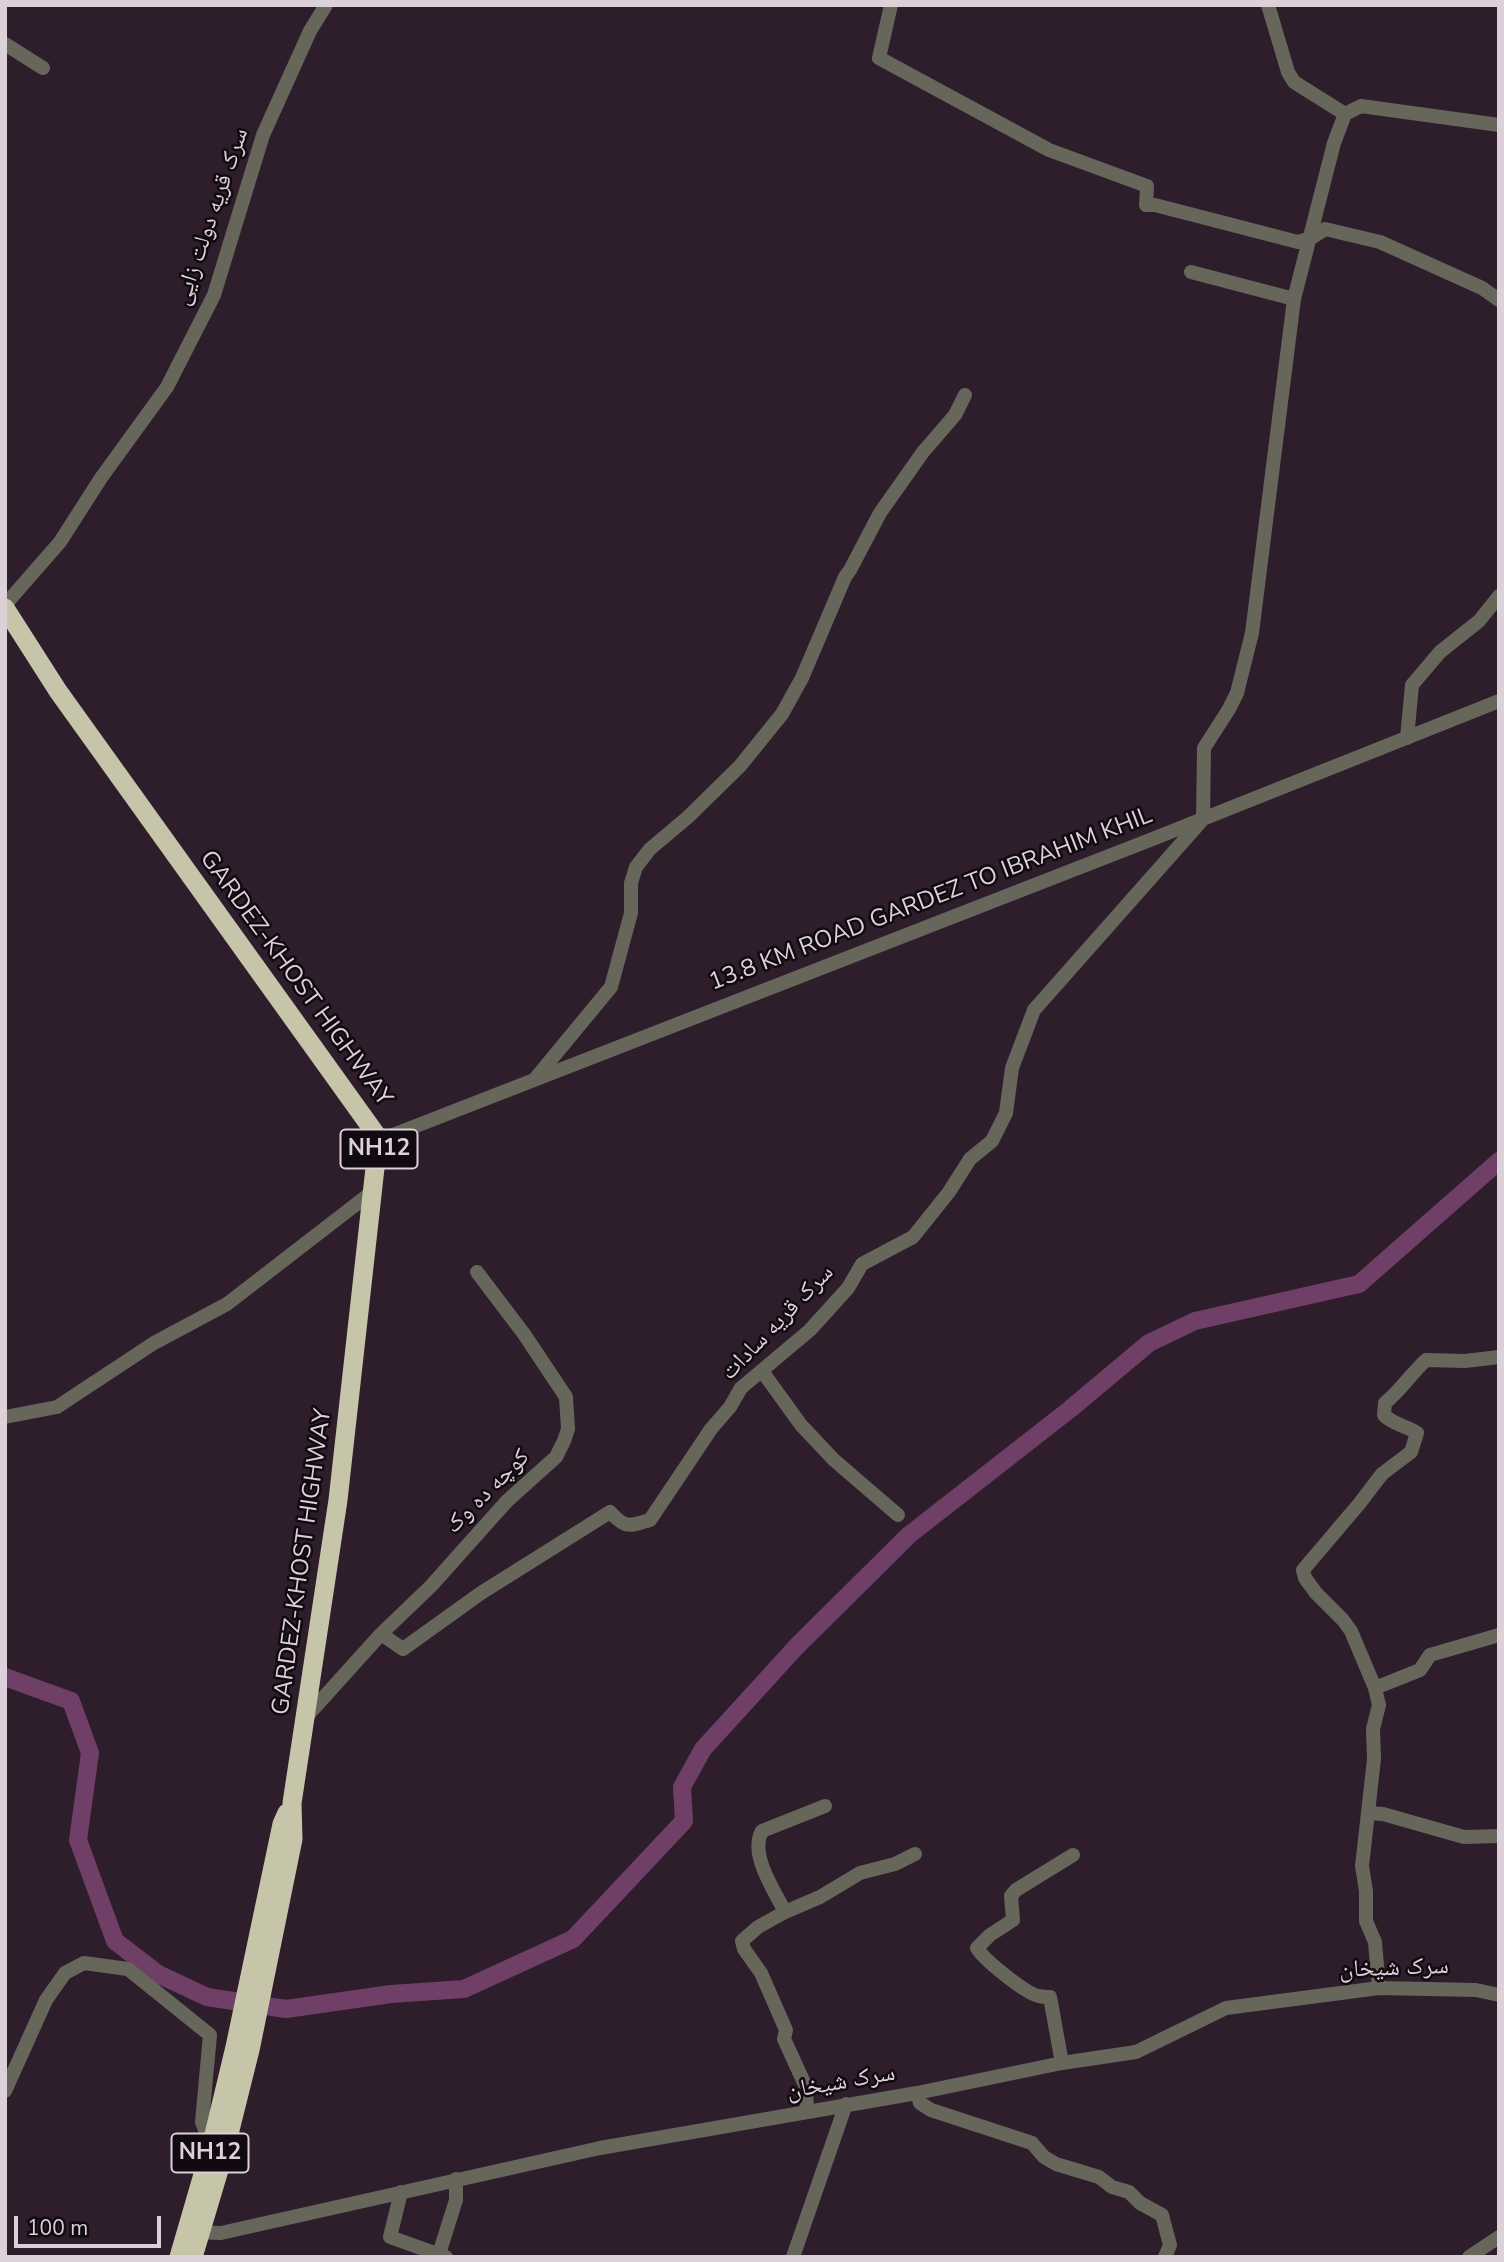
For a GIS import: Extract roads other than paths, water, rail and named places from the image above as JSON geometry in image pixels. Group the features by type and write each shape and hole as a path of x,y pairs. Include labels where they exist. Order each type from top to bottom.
{"highway":[{"name":"GARDEZ-KHOST HIGHWAY","path":"5,607 58,691 380,1140 343,1463 292,1803 293,1839 263,1954 225,2150 193,2232 179,2257"},
{"name":"GARDEZ-KHOST HIGHWAY","path":"193,2257 193,2232 211,2147 243,2049"}],"street":[{"name":"سرک قریه دولت زایی","path":"5,607 60,542 101,478 167,387 214,295 263,135 310,31 326,5"},
{"path":"891,5 879,58 1049,150 1147,186 1146,205 1155,205 1298,242 1325,229 1380,242 1482,288 1499,300"},
{"path":"1268,5 1288,72 1294,82 1345,114"},
{"path":"5,44 43,68"},
{"path":"1203,819 1204,748 1237,693 1252,634 1294,299 1334,143 1345,114 1361,106 1499,125"},
{"path":"1191,272 1294,299"},
{"path":"534,1080 611,987 631,913 631,883 636,867 650,849 688,817 740,766 782,714 802,678 845,578 880,513 923,452 955,415 965,395"},
{"path":"1406,738 1412,685 1440,652 1479,621 1499,596"},
{"name":"13.8 KM ROAD GARDEZ TO IBRAHIM KHIL","path":"380,1140 1499,701"},
{"name":"سرک قریه سادات","path":"381,1634 403,1649 481,1593 610,1512 621,1524 629,1526 650,1520 741,1388 789,1350 827,1312 848,1288 862,1264 913,1237 970,1159 992,1141 1006,1113 1012,1068 1034,1010 1203,819"},
{"path":"5,1417 57,1407 154,1343 227,1304 372,1192"},
{"name":"کوچه ده وک","path":"306,1717 508,1501 556,1457 568,1429 566,1397 524,1334 477,1272"},
{"path":"1379,1988 1375,1942 1366,1921 1366,1891 1362,1866 1374,1759 1373,1730 1379,1705 1375,1688 1351,1631 1343,1619 1316,1593 1305,1578 1303,1570 1382,1474 1411,1452 1417,1433 1388,1420 1384,1415 1385,1403 1408,1381 1414,1371 1426,1360 1465,1361 1499,1357"},
{"path":"762,1371 801,1425 834,1460 898,1515"},
{"path":"1375,1688 1420,1670 1430,1655 1499,1635"},
{"path":"785,1912 757,1855 759,1835 762,1831 825,1806"},
{"path":"1368,1813 1383,1814 1464,1837 1499,1836"},
{"path":"807,2112 806,2087 784,2039 786,2030 761,1973 744,1949 742,1941 758,1927 820,1897 860,1873 895,1864 915,1854"},
{"path":"1062,2063 1050,1997 1037,1996 1016,1983 981,1955 977,1948 990,1935 1013,1920 1011,1896 1016,1890 1073,1855"},
{"path":"5,2091 46,2000 65,1973 84,1963 128,1969 210,2035 202,2122 211,2147"},
{"name":"سرک شیخان","path":"193,2232 220,2233 600,2148 917,2093 1062,2063 1136,2052 1226,2008 1379,1988 1476,1990 1499,1995"},
{"path":"917,2093 920,2103 931,2110 1032,2143 1044,2157 1056,2164 1100,2177 1112,2187 1129,2192 1140,2203 1162,2216 1170,2245 1166,2257"},
{"path":"793,2257 846,2104"},
{"path":"401,2192 390,2237 442,2256 454,2205 456,2179"},
{"path":"1469,2257 1499,2237"}],"waterway":[{"path":"5,1677 71,1701 90,1753 78,1840 115,1941 158,1974 207,1997 286,2009 391,1994 464,1989 573,1939 684,1821 682,1787 703,1749 797,1646 909,1535 1069,1410 1149,1343 1195,1321 1359,1284 1499,1161"}]}
